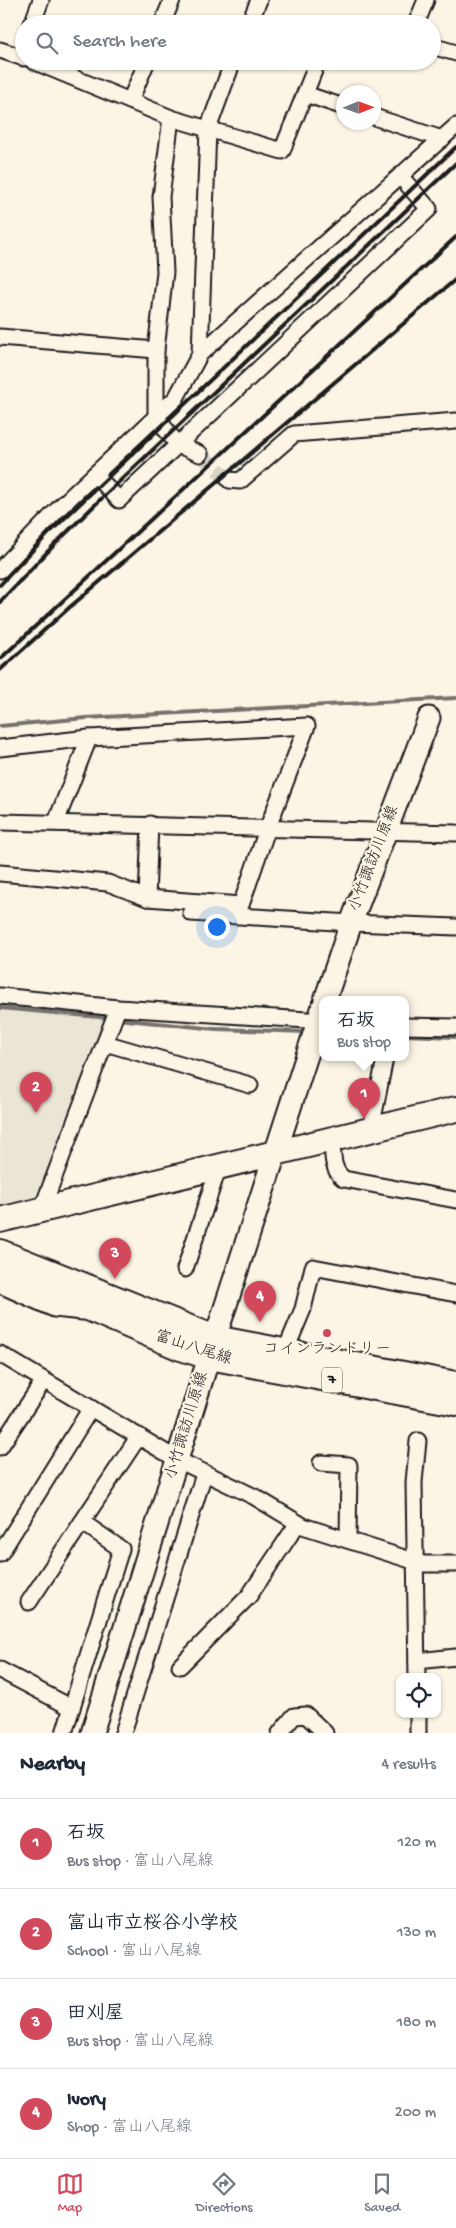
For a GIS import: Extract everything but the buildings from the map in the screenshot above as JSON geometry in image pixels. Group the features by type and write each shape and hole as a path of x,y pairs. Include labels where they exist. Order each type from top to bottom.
{"main road":[{"name":"小竹諏訪川原線","path":"326,996 351,923 429,718"},
{"name":"小竹諏訪川原線","path":"92,1733 212,1348 319,1022"},
{"path":"0,1220 332,1137 456,1109"},
{"name":"富山八尾線","path":"0,1252 212,1348 456,1402"},
{"name":"富山八尾線","path":"0,1270 178,1347 285,1352 456,1384"}],"street":[{"path":"35,15 41,0"},
{"path":"166,15 172,0"},
{"path":"252,15 259,0"},
{"path":"420,15 426,0"},
{"path":"441,49 456,53"},
{"path":"0,50 15,52"},
{"path":"61,70 171,118 282,151 314,70"},
{"path":"130,101 143,70"},
{"path":"200,354 208,129 231,70"},
{"path":"305,94 336,104"},
{"path":"171,118 161,197 165,272 156,350 156,417 178,445 200,454"},
{"path":"381,119 442,139"},
{"path":"0,570 60,507 176,398 200,354 456,126"},
{"path":"95,474 119,500 429,209 400,176"},
{"path":"0,336 156,350"},
{"path":"229,480 240,481 294,434 456,421"},
{"path":"0,748 89,738 307,726 268,827 242,905 147,898 108,883 0,873"},
{"path":"56,822 89,738"},
{"path":"0,822 150,824 456,833"},
{"path":"147,898 150,824"},
{"path":"191,913 351,923 456,927"},
{"path":"0,996 118,1008 319,1016"},
{"path":"42,1209 118,1008"},
{"path":"409,1026 456,1027"},
{"path":"105,1043 250,1085"},
{"path":"371,1129 384,1061"},
{"path":"332,1137 334,1166 338,1175 344,1180 456,1200"},
{"path":"185,1269 219,1166"},
{"path":"285,1352 303,1309 312,1267 456,1294"},
{"path":"0,1285 54,1309 102,1314"},
{"path":"0,1354 178,1460 255,1497 298,1523 423,1564 456,1564"},
{"path":"0,1447 44,1380"},
{"path":"0,1554 92,1408"},
{"path":"29,1602 139,1436"},
{"path":"417,1673 417,1562 414,1482 418,1440"},
{"path":"321,1463 349,1465 348,1540"},
{"path":"123,1733 204,1474"},
{"path":"64,1733 121,1549 82,1522"},
{"path":"180,1666 249,1596 298,1523"},
{"path":"417,1661 456,1657"},
{"path":"0,1670 72,1708"},
{"path":"280,1733 294,1716 306,1715 325,1733"},
{"path":"418,1718 418,1733"}],"shaded area":[{"path":"0,1000 107,1011 110,1023 35,1203 0,1212"}],"waterway":[{"path":"0,726 86,718 456,698"},
{"path":"0,1008 110,1018"},
{"path":"117,1019 216,1029 307,1032"},
{"path":"409,1035 456,1037"}],"tunnel":[{"path":"200,454 229,480"}],"railway":[{"path":"0,585 49,533 456,147"},
{"path":"0,602 103,497 456,163"},
{"path":"0,659 456,237"},
{"path":"0,670 70,607 456,279"}],"place":[{"name":"富山市立桜谷小学校","path":"36,1113"},
{"name":"石坂","path":"364,1119"},
{"name":"田刈屋","path":"115,1279"},
{"name":"Ivory","path":"260,1322"},
{"name":"コインランドリー","path":"327,1333"}]}
